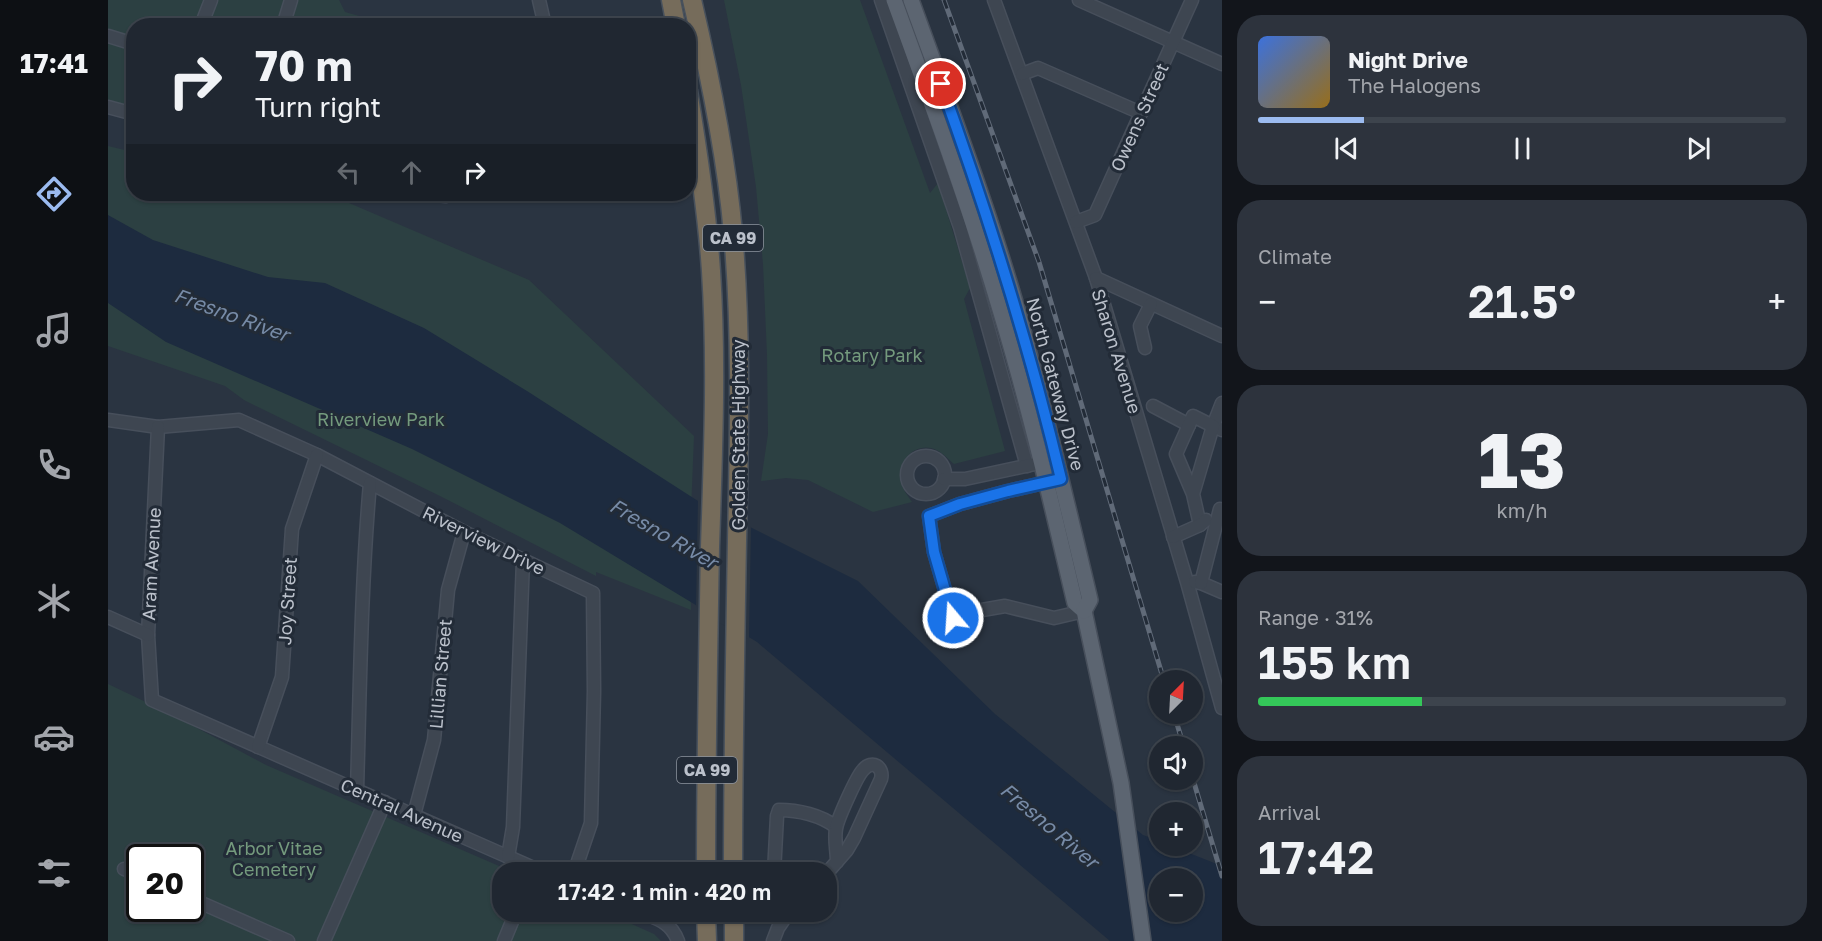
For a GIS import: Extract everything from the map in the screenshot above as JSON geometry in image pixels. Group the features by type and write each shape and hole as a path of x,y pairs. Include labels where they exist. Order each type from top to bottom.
{"highway":[{"path":"671,0 674,18"},
{"name":"Golden State Highway","path":"692,0 709,71 733,230 739,332 734,862"},
{"path":"700,0 709,71"},
{"name":"Golden State Highway","path":"696,144 706,210 711,272 714,395 706,862"},
{"path":"706,922 706,941"},
{"path":"734,922 734,941"}],"main road":[{"name":"North Gateway Drive","path":"894,0 973,222 1016,308 1041,462 1054,481 1090,600 1084,610 1121,783 1143,941"},
{"name":"North Gateway Drive","path":"911,0 964,148 973,222"}],"street":[{"path":"204,18 211,0"},
{"path":"285,18 291,0"},
{"path":"539,0 543,18"},
{"path":"881,0 973,222 1041,462 965,479 945,480"},
{"name":"Sharon Avenue","path":"994,0 1095,278 1187,582 1222,708"},
{"path":"1079,0 1222,64"},
{"name":"Owens Street","path":"1076,222 1095,215 1192,0"},
{"path":"108,36 126,42"},
{"path":"1022,74 1038,68 1141,113"},
{"path":"108,107 126,112"},
{"path":"1095,278 1222,336"},
{"path":"1145,348 1140,326 1151,304"},
{"path":"1193,494 1217,428 1222,403"},
{"path":"1153,406 1189,424"},
{"path":"1200,525 1193,494 1176,454 1193,416 1217,428"},
{"name":"Riverview Drive","path":"108,420 158,427 239,420 317,456 464,532 593,593 594,691 591,823 578,862"},
{"name":"Aram Avenue","path":"152,700 148,635 158,427"},
{"name":"Joy Street","path":"258,747 282,677 292,530 317,456"},
{"path":"1054,481 970,501 929,516 934,552 953,618 1005,606 1054,618 1084,610"},
{"path":"357,790 360,659 370,483"},
{"path":"1173,537 1200,525 1221,506"},
{"path":"1201,583 1221,506"},
{"name":"Lillian Street","path":"414,815 434,740 448,590 464,532"},
{"path":"508,857 513,827 523,560"},
{"path":"1187,582 1201,583 1222,592"},
{"path":"108,617 148,635"},
{"name":"Central Avenue","path":"152,700 518,862"},
{"path":"875,764 882,773 881,779 854,838 837,862 836,827 861,772 869,765 875,764"},
{"path":"324,941 385,802"},
{"path":"775,862 779,810 802,812 836,827"},
{"path":"204,904 288,941"},
{"path":"504,941 512,922"},
{"path":"663,922 676,936"},
{"path":"777,922 778,927"},
{"path":"773,941 782,922"}],"green space":[{"path":"108,0 339,0 345,12 366,18 126,18 126,105 108,100"},
{"name":"Rotary Park","path":"724,0 860,0 930,193 938,183 970,288 964,299 1005,451 954,464 934,449 917,449 907,457 901,475 905,492 912,502 873,512 808,480 786,478 761,481 768,434 763,264 756,187 741,85"},
{"name":"Riverview Park","path":"108,146 126,150 126,201 344,201 529,280 694,436 690,537 691,610 596,572 596,576 244,400 225,386 108,346"},
{"name":"Arbor Vitae Cemetery","path":"108,684 171,714 266,765 492,863 492,922 627,922 654,934 661,941 108,941"}],"water":[{"name":"Fresno River","path":"108,215 153,240 268,277 325,283 424,328 698,501 858,581 995,714 1143,835 1149,837 1149,856 1196,856 1222,866 1222,941 1110,941 757,642 560,523 412,449 166,342 108,303"}],"pier":[{"path":"698,498 751,525 749,640 696,609"}],"railway":[{"path":"944,0 1039,262 1161,670"},
{"path":"1177,724 1181,736"},
{"path":"1196,790 1222,876"}],"route":[{"path":"941,84 1016,308 1061,479 960,504 929,516 934,552 953,618"}]}
